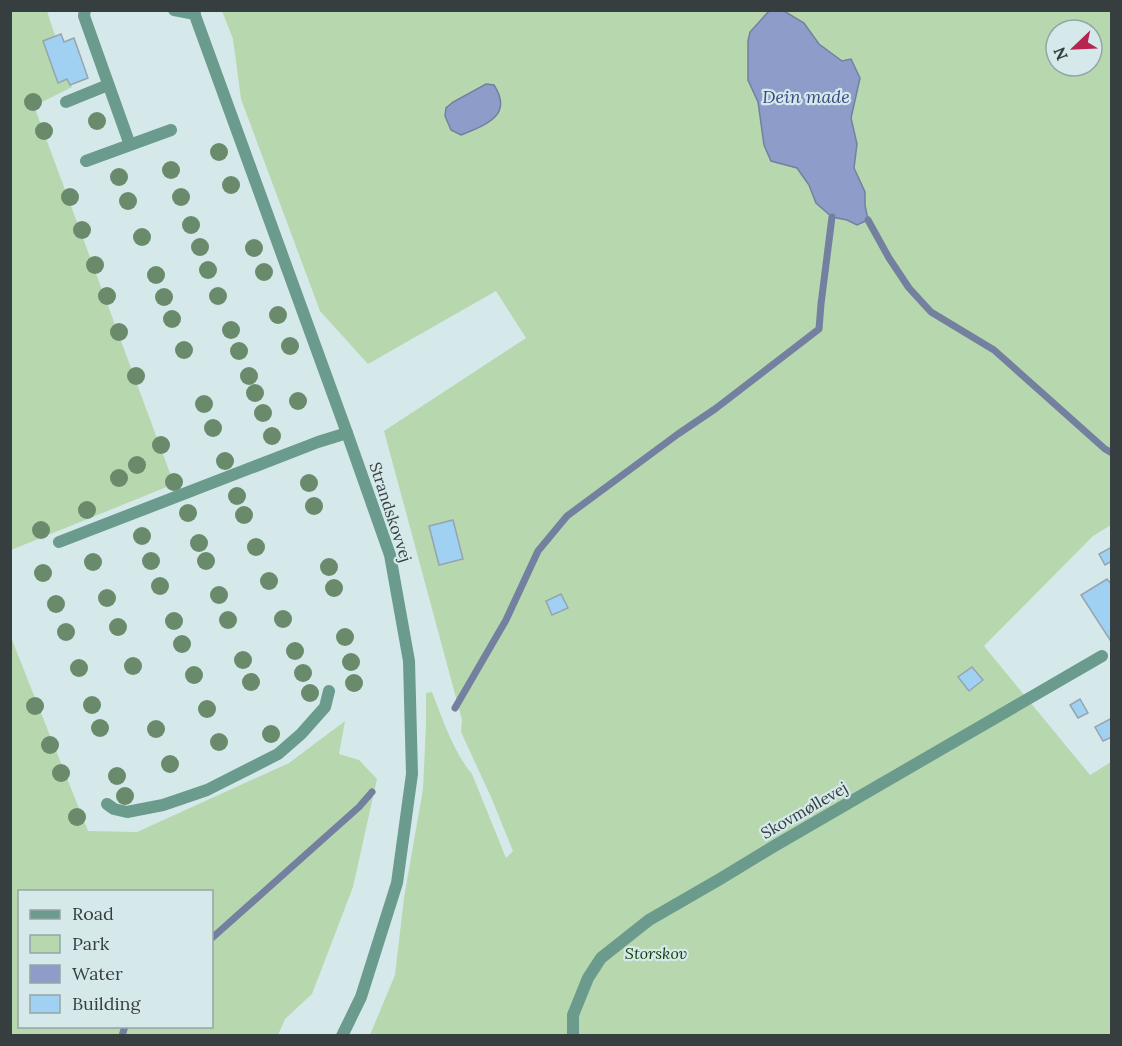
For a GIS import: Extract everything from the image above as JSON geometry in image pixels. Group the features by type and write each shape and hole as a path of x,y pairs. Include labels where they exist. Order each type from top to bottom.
{"street":[{"path":"85,10 84,16 130,145"},
{"name":"Strandskovvej","path":"174,10 194,12 347,433 390,555 410,660 412,774 397,883 361,997 342,1035"},
{"path":"66,102 108,85"},
{"path":"86,161 171,130"},
{"path":"59,542 347,433"},
{"name":"Skovmøllevej","path":"573,1035 573,1015 588,978 601,958 649,920 1102,656"},
{"path":"107,804 114,809 127,812 163,805 207,789 278,754 301,734 325,707 329,692"}],"green space":[{"path":"11,11 47,11 72,87 34,106 174,484 11,550"},
{"name":"Storskov","path":"222,11 1111,11 1111,525 1093,536 984,646 1090,775 1111,762 1111,1035 370,1035 395,975 404,898 423,789 426,693 432,692 454,745 472,774 506,858 513,851 461,732 462,720 384,431 526,338 496,291 368,364 320,311 241,99 233,39"},
{"path":"10,635 88,831 137,832 289,763 345,721 339,754 359,760 377,779 353,887 312,994 285,1019 278,1035 11,1035"}],"water":[{"name":"Dein made","path":"769,11 784,11 804,23 819,44 842,61 851,59 860,78 851,118 857,144 854,168 865,192 868,220 857,225 832,217 816,203 809,185 797,168 771,161 764,145 758,102 748,80 748,41 750,32"},
{"path":"486,84 494,85 501,104 499,112 487,123 461,135 451,130 445,116 446,108"}],"building":[{"path":"61,34 64,42 74,38 88,78 70,85 67,79 58,83 43,41"},
{"path":"453,520 463,559 439,565 429,526"},
{"path":"1112,547 1112,561 1105,565 1099,554"},
{"path":"1107,579 1112,585 1112,643 1081,595"},
{"path":"561,594 568,608 552,615 546,601"},
{"path":"972,667 983,680 969,691 958,677"},
{"path":"1080,699 1088,713 1078,718 1070,705"},
{"path":"1112,718 1112,737 1103,741 1095,727"}],"waterway":[{"path":"455,708 506,620 538,551 567,516 715,409 819,329 832,217"},
{"path":"868,220 909,288 931,312 994,350 1112,453"},
{"path":"213,937 359,807 372,792"},
{"path":"122,1036 124,1028"}]}
